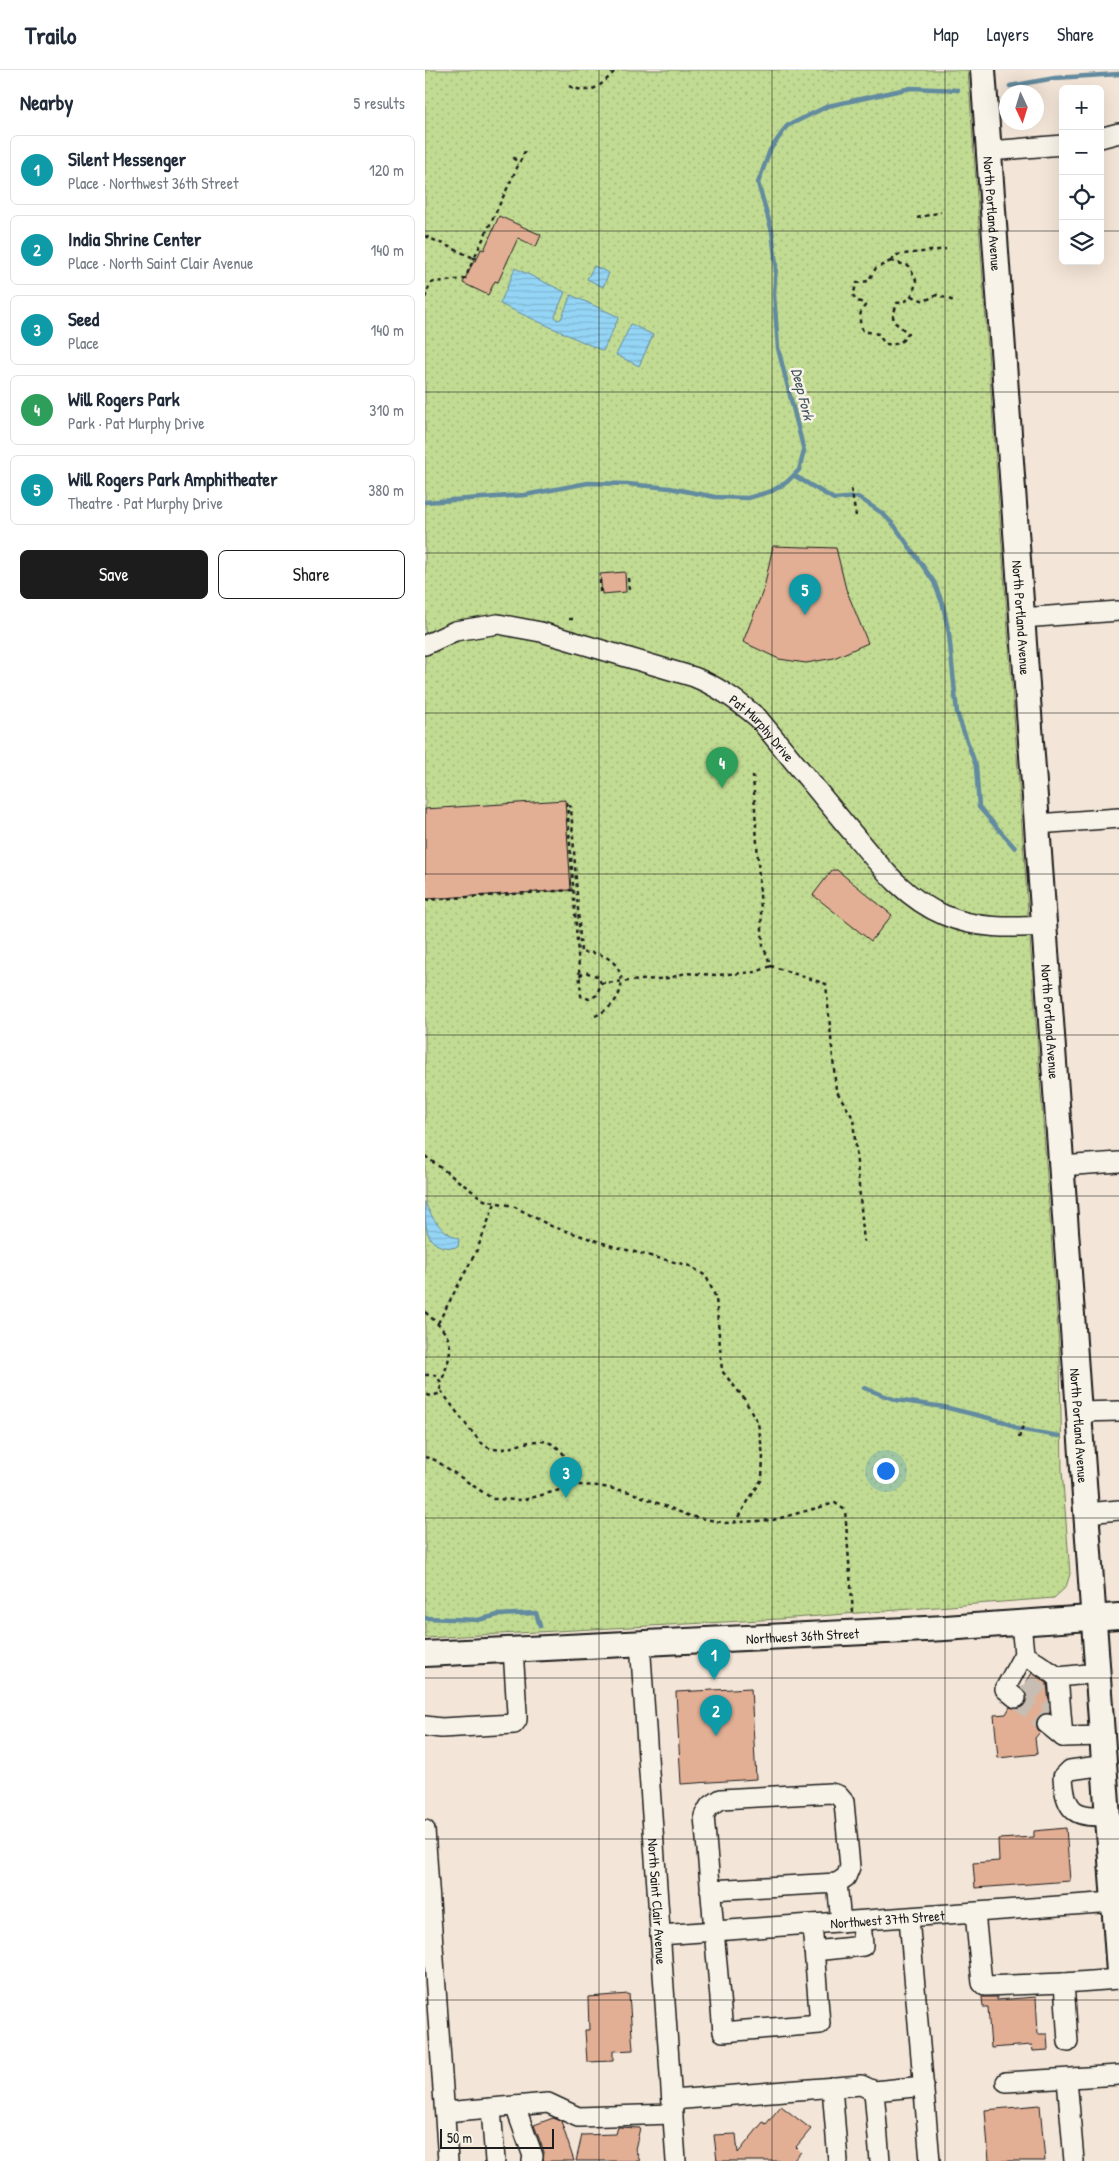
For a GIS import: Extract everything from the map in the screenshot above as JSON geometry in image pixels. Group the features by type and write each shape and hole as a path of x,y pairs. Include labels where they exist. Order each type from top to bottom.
{"main road":[{"name":"North Portland Avenue","path":"983,70 1108,1815 1115,1887 1119,1972"},
{"name":"Northwest 36th Street","path":"425,1654 1021,1623 1119,1616"}],"street":[{"path":"1104,137 1119,133"},
{"path":"989,150 1059,145"},
{"path":"1023,618 1119,610"},
{"name":"Pat Murphy Drive","path":"425,645 455,631 498,624 559,637 713,685 734,698 758,718 885,871 914,899 945,916 973,924 1003,927 1045,926"},
{"path":"1037,824 1119,818"},
{"path":"1061,1166 1119,1162"},
{"path":"1079,1412 1119,1411"},
{"path":"1087,1513 1119,1510"},
{"path":"1019,1684 1023,1654 1021,1623"},
{"name":"North Saint Clair Avenue","path":"640,1642 676,2161"},
{"path":"425,1726 441,1728 514,1724 517,1720 517,1714 513,1649"},
{"path":"1023,1654 1058,1677 1098,1673"},
{"path":"1058,1677 1054,1714 1063,1737 1103,1736"},
{"path":"1105,1765 1070,1770 1063,1777 1064,1794 1073,1809 1087,1817 1108,1815"},
{"path":"710,1890 837,1883 846,1877 850,1867 844,1802 838,1796 831,1794 721,1799 709,1807 704,1816 713,1932 723,2032 820,2024 812,1924"},
{"path":"425,1830 448,2161"},
{"path":"837,1883 841,1922"},
{"name":"Northwest 37th Street","path":"660,1935 975,1913 1115,1887"},
{"path":"975,1913 982,1983 985,1986 1119,1979"},
{"path":"909,1918 930,2161"},
{"path":"814,1951 863,1946 861,1921"},
{"path":"1064,1983 1068,2042"},
{"path":"1006,2082 1119,2076"},
{"path":"1067,2079 1074,2161"},
{"path":"445,2112 548,2103 578,2117 832,2087 861,2085 874,2091 924,2086"},
{"path":"832,2087 838,2161"},
{"path":"874,2091 880,2161"},
{"path":"515,2106 533,2156 532,2161"},
{"path":"491,2108 495,2161"}],"path":[{"path":"569,86 584,90 594,90 616,70"},
{"path":"425,298 430,284 433,282 465,279 525,151"},
{"path":"514,157 517,167"},
{"path":"917,218 941,212"},
{"path":"425,236 476,258"},
{"path":"891,261 909,266 916,280 912,296 905,302 897,303 893,316 897,327 908,333 903,341 895,345 885,344 878,334 863,331 859,323 859,316 865,306 864,303 857,301 853,295 853,289 857,283 868,281 876,268 891,261 897,255 946,249"},
{"path":"912,296 923,300 937,295 954,301"},
{"path":"851,489 856,516"},
{"path":"628,578 629,590"},
{"path":"600,580 600,593"},
{"path":"753,775 763,946 771,966"},
{"path":"595,1016 611,1008 617,1000 621,982 619,971 613,962 604,956 594,953 581,953 571,806 568,803 581,996 585,998 597,995 601,983"},
{"path":"425,900 573,890"},
{"path":"601,983 670,978 691,972 716,975 756,972 771,966 826,984 836,1090 853,1118 864,1242"},
{"path":"579,976 585,972 594,973 601,983"},
{"path":"425,1156 484,1200 513,1206 551,1226 575,1234 690,1266 706,1276 716,1298 723,1372 743,1397 758,1423 763,1455 763,1479 735,1522"},
{"path":"438,1323 477,1250 495,1202"},
{"path":"425,1312 444,1329 451,1353 442,1380 441,1391 486,1446 497,1450 530,1440 553,1443 566,1456 569,1467 564,1489"},
{"path":"425,1375 437,1375 442,1380"},
{"path":"425,1394 435,1395 441,1391"},
{"path":"1019,1438 1024,1422"},
{"path":"425,1457 435,1460 493,1499 524,1500 577,1485 599,1486 630,1492 690,1516 735,1522 773,1520 835,1502 845,1510 855,1632"}],"green space":[{"path":"425,70 968,70 1060,1359 1062,1470 1070,1574 1066,1587 1054,1598 780,1619 425,1638"}],"water":[{"path":"594,266 609,273 603,287 587,279"},
{"path":"515,268 565,292 555,316 557,320 561,319 571,295 619,317 603,351 500,304"},
{"path":"631,324 653,335 639,366 616,355"},
{"path":"425,1202 438,1224 459,1239 458,1247 447,1247 433,1242 427,1229"}],"building":[{"path":"499,216 541,235 536,247 518,238 498,282 495,281 488,295 463,283 481,249 484,250"},
{"path":"773,546 836,548 846,589 868,643 834,658 806,663 779,659 743,642 764,588"},
{"path":"625,572 626,592 602,594 600,574"},
{"path":"565,800 571,890 425,899 425,809"},
{"path":"832,870 837,870 892,915 871,941 813,895"},
{"path":"1032,1673 1047,1683 1050,1713 1043,1714 1036,1722 1040,1732 1035,1738 1037,1754 998,1758 994,1715 1006,1714 1010,1707 1019,1709 1024,1705 1027,1694 1022,1689"},
{"path":"751,1688 756,1779 681,1784 676,1692"},
{"path":"1066,1828 1070,1881 975,1888 973,1863 999,1861 998,1839 1034,1837 1034,1831"},
{"path":"629,1994 633,2050 613,2051 613,2061 587,2062 585,2030 589,2030 588,1997"},
{"path":"982,1997 997,1997 997,2000 1036,1997 1038,2034 1047,2034 1048,2050 1033,2051 1032,2045 991,2048 988,2007 983,2007"},
{"path":"1040,2105 1045,2161 989,2161 985,2110"},
{"path":"781,2106 811,2129 796,2147 801,2152 793,2161 717,2161 714,2135 736,2134 738,2153 763,2122 766,2124"},
{"path":"553,2118 561,2121 574,2161 543,2161 544,2152 534,2125"},
{"path":"618,2127 640,2128 635,2149 640,2161 576,2161 582,2135 616,2134"}],"waterway":[{"name":"Deep Fork","path":"1016,85 1055,78 1119,74"},
{"name":"Deep Fork","path":"425,502 525,495 588,483 670,488 715,497 748,498 772,491 787,482 799,470 804,451 778,348 774,294 776,265 772,231 758,183 770,150 787,126 828,106 911,88 958,90"},
{"path":"795,476 834,499 858,497 882,513 894,525 934,582 943,605 949,634 957,713 976,766 979,807 1015,848"},
{"path":"864,1388 896,1400 944,1407 1005,1422 1018,1429 1059,1436"},
{"path":"425,1618 478,1620 498,1615 536,1613 540,1626"}],"tunnel":[{"path":"1026,1682 1054,1706"},
{"path":"1016,1698 1047,1724"}],"place":[{"name":"Will Rogers Park Amphitheater","path":"805,615"},
{"name":"Will Rogers Park","path":"722,788"},
{"name":"Seed","path":"566,1498"},
{"name":"Silent Messenger","path":"714,1680"},
{"name":"India Shrine Center","path":"716,1736"}]}
